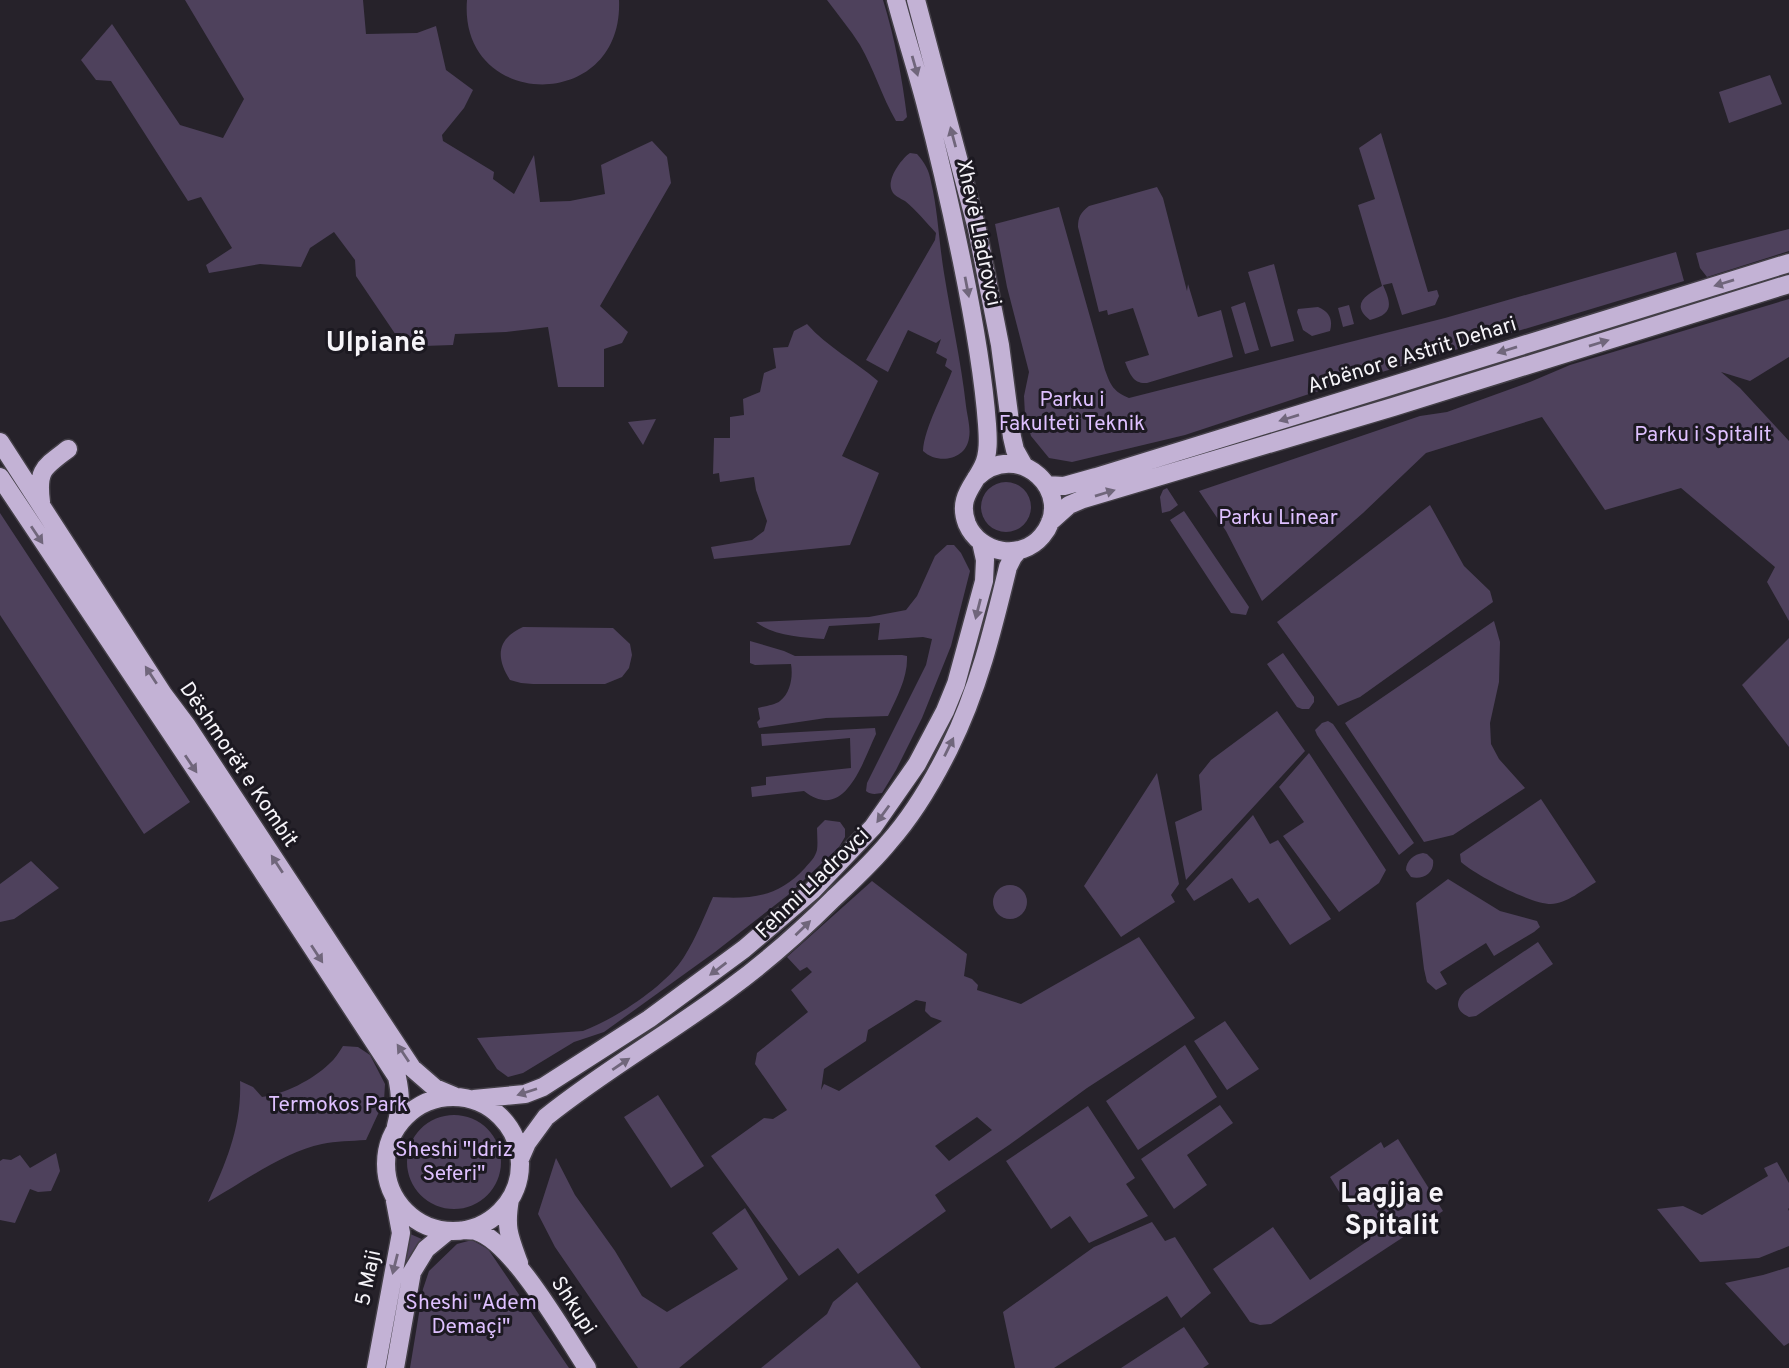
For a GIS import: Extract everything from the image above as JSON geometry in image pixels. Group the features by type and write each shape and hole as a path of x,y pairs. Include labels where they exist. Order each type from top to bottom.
{"main road":[{"name":"Xhevë Lladrovci","path":"896,0 945,182 978,350 988,440 984,464 976,478"},
{"name":"Xhevë Lladrovci","path":"916,0 977,229 1000,345 1012,437 1015,450 1024,466"},
{"name":"Arbënor e Astrit Dehari","path":"1046,485 1064,486 1085,480 1789,262"},
{"name":"Arbënor e Astrit Dehari","path":"1050,522 1069,505 1083,499 1393,407 1789,284"},
{"name":"Dëshmorët e Kombit","path":"0,442 163,694 412,1068 435,1088 454,1096"},
{"path":"41,506 39,480 43,470 68,449"},
{"path":"998,464 1024,466 1039,475 1050,492 1053,507 1050,522 1038,540 1029,546 1019,550 995,550 981,542 970,530 964,513 966,494 976,478 986,469 998,464"},
{"name":"Dëshmorët e Kombit","path":"0,477 397,1077 401,1109 396,1126"},
{"name":"Fehmi Lladrovci","path":"474,1100 526,1094 543,1087 649,1018 778,922 812,891 873,827 917,764 956,684 984,581 985,560 981,542"},
{"name":"Fehmi Lladrovci","path":"520,1159 527,1143 546,1117 719,997 769,959 870,864 890,841 930,783 959,728 985,657 1008,567 1019,550"},
{"path":"454,1096 474,1100 492,1108 506,1122 516,1139 520,1159 518,1179 510,1199 497,1215 482,1224 456,1231 424,1225 407,1213 394,1197 387,1179 386,1156 389,1140 396,1126 415,1108 429,1100 454,1096"},
{"name":"5 Maji","path":"376,1368 401,1233 394,1197"},
{"name":"Shkupi","path":"510,1199 507,1222 509,1235 522,1269 587,1368"},
{"name":"5 Maji","path":"395,1368 412,1272 425,1248 456,1231"},
{"name":"Shkupi","path":"456,1231 477,1231 495,1243 522,1269"}],"green space":[{"path":"185,0 363,0 366,34 417,33 436,26 446,70 473,90 464,108 442,135 443,141 494,172 493,179 514,194 534,155 540,202 570,201 605,194 601,165 652,141 667,157 671,183 600,306 628,332 622,343 604,349 604,387 558,387 548,327 455,334 453,345 402,344 356,276 355,260 334,232 310,248 301,267 260,264 209,273 206,265 232,248 201,197 188,201 111,81 96,80 81,60 112,24 180,125 223,138 244,99"},
{"path":"467,0 619,0 614,37 596,64 571,79 541,84 512,79 488,63 471,37"},
{"path":"827,0 883,0 903,87 907,117 903,121 896,121 860,45"},
{"path":"1770,75 1782,104 1729,123 1719,92"},
{"path":"1381,133 1428,292 1437,290 1439,296 1435,305 1402,315 1392,283 1383,285 1389,303 1387,312 1370,320 1361,309 1361,304 1367,296 1382,286 1358,205 1375,199 1359,148"},
{"path":"910,153 920,157 930,178 969,426 967,445 963,451 943,459 923,451 931,421 952,371 945,366 947,359 936,353 941,339 936,343 908,330 888,372 866,360 935,240 936,233 892,191 891,181 895,170"},
{"path":"1157,187 1163,198 1187,291 1188,284 1198,317 1221,310 1233,357 1142,383 1133,377 1125,362 1149,355 1133,308 1108,315 1107,310 1099,312 1078,223 1080,215 1089,206"},
{"name":"Parku i Fakulteti Teknik","path":"1059,207 1105,370 1113,387 1129,398 1445,318 1676,252 1684,281 1309,394 1185,435 1072,462 1049,458 1031,436 1025,415 1024,396 1029,372 1007,287 995,224"},
{"path":"1789,229 1789,251 1707,277 1700,268 1696,253"},
{"path":"1274,264 1294,341 1271,347 1248,272"},
{"path":"1789,299 1789,357 1750,381 1721,372 1740,388 1789,441 1789,621 1767,582 1775,567 1681,488 1605,510 1542,417 1426,453 1363,513 1262,601 1226,531 1199,491 1420,416 1447,412 1570,365"},
{"path":"1245,302 1259,350 1245,354 1231,307"},
{"path":"1349,305 1354,324 1343,327 1338,308"},
{"path":"1318,307 1328,314 1331,327 1330,331 1312,336 1303,330 1297,312 1298,309"},
{"path":"807,324 823,340 878,381 842,456 879,473 850,545 714,559 711,547 752,540 764,531 767,521 754,477 720,482 719,473 713,474 714,438 730,438 730,417 744,415 743,399 760,392 764,373 776,368 773,348 788,347 794,331"},
{"path":"656,419 643,445 628,422"},
{"path":"1006,482 1024,489 1031,507 1024,525 1006,532 988,525 981,507 988,489"},
{"path":"1167,488 1178,505 1162,513 1160,497"},
{"path":"1430,505 1464,566 1490,591 1493,602 1360,697 1338,706 1277,622"},
{"path":"1184,511 1249,607 1246,615 1231,613 1170,520"},
{"path":"0,513 190,802 144,834 0,615"},
{"path":"947,545 954,545 970,571 951,646 922,718 896,770 882,793 870,793 866,791 867,783 926,665 932,639 923,637 878,640 880,623 829,626 824,639 779,633 756,622 869,617 906,610 917,596 935,556"},
{"path":"1494,621 1500,642 1499,682 1490,723 1491,744 1499,759 1525,788 1453,835 1424,842 1345,723"},
{"path":"523,627 613,628 630,644 632,655 629,668 622,677 605,684 533,684 510,680 502,664 501,650 508,637"},
{"path":"1789,638 1789,747 1742,685"},
{"path":"750,641 795,656 902,655 907,656 906,672 888,716 826,718 759,728 758,708 775,704 784,697 790,684 792,669 791,664 750,663"},
{"path":"1283,653 1314,697 1309,709 1297,707 1267,664"},
{"path":"1277,711 1305,751 1186,880 1175,822 1202,810 1199,775 1211,760"},
{"path":"1328,721 1333,724 1414,843 1399,855 1317,735 1315,730"},
{"path":"875,728 876,734 858,773 841,795 831,800 818,799 804,791 752,797 751,787 766,785 766,777 851,768 850,738 762,746 761,734"},
{"path":"1309,753 1386,870 1379,883 1339,912 1283,836 1304,822 1279,787"},
{"path":"1157,773 1179,884 1171,895 1175,902 1121,937 1084,886"},
{"path":"1541,799 1596,882 1569,899 1551,904 1531,899 1491,881 1461,862 1460,854"},
{"path":"1253,815 1270,844 1278,840 1331,919 1290,945 1258,898 1249,903 1232,878 1194,901 1186,889"},
{"path":"825,820 840,822 845,829 845,837 839,847 788,895 715,952 604,1032 574,1042 523,1073 508,1077 497,1069 477,1038 583,1031 624,1010 653,990 676,968 692,942 713,897 752,897 774,891 795,878 815,855 817,828"},
{"path":"1423,853 1433,860 1432,869 1424,876 1411,877 1406,870 1407,864 1414,856"},
{"path":"31,861 59,888 14,919 0,922 0,884"},
{"path":"1448,879 1500,911 1537,921 1540,927 1494,956 1486,943 1440,972 1447,984 1436,990 1427,982 1424,969 1416,903"},
{"path":"872,881 967,954 964,976 978,985 977,990 1021,1004 1139,937 1195,1018 1087,1088 935,1195 946,1211 858,1274 838,1248 799,1276 711,1156 764,1118 773,1119 787,1110 755,1064 757,1053 808,1012 791,990 812,972 807,967 800,971 787,957","holes":["916,1000 926,1002 925,1011 931,1017 942,1021 839,1091 824,1084 821,1090 824,1069 866,1041 868,1030","977,1117 992,1130 949,1161 935,1146"]},
{"path":"1010,885 1022,890 1027,902 1022,914 1010,919 998,914 993,902 998,890"},
{"path":"1538,942 1553,964 1476,1016 1469,1017 1461,1012 1458,1002 1465,991"},
{"path":"1225,1021 1259,1069 1227,1090 1194,1041"},
{"path":"1185,1045 1217,1097 1138,1150 1106,1101"},
{"name":"Termokos Park","path":"343,1046 358,1047 370,1055 385,1084 384,1101 366,1140 308,1148 263,1169 208,1202 236,1129 240,1081 253,1087 262,1097 280,1093 322,1070"},
{"path":"658,1095 704,1166 671,1188 624,1117"},
{"path":"1220,1105 1233,1123 1187,1155 1207,1185 1174,1209 1141,1159"},
{"path":"1088,1106 1135,1178 1126,1184 1148,1216 1089,1243 1070,1216 1051,1229 1006,1161"},
{"name":"Sheshi \"Idriz Seferi\"","path":"454,1115 472,1119 487,1129 497,1144 501,1162 497,1180 487,1195 472,1205 454,1209 436,1205 421,1195 411,1180 407,1162 411,1144 421,1129 436,1119"},
{"path":"1398,1139 1443,1211 1271,1324 1250,1322 1213,1269 1273,1227 1310,1280 1369,1240 1330,1177 1381,1142 1384,1148"},
{"path":"56,1153 60,1171 51,1191 38,1192 30,1189 15,1223 0,1220 0,1161 11,1160 20,1155 30,1168"},
{"path":"556,1158 575,1195 615,1251 642,1296 667,1312 738,1269 712,1233 745,1208 788,1279 679,1368 638,1368 555,1247 538,1214"},
{"path":"1777,1162 1789,1183 1789,1246 1759,1258 1700,1262 1657,1209 1683,1206 1702,1215 1768,1176 1764,1168"},
{"path":"1152,1222 1165,1241 1175,1237 1211,1293 1181,1318 1167,1296 1054,1368 1015,1368 1003,1312 1094,1247"},
{"path":"408,1233 424,1240 407,1265 399,1288 387,1368 381,1368"},
{"name":"Sheshi \"Adem Demaçi\"","path":"472,1240 488,1249 569,1368 410,1368 423,1289 429,1271 457,1244"},
{"path":"1789,1267 1789,1343 1784,1346 1725,1283"},
{"path":"857,1282 921,1368 761,1368 827,1314 833,1302"},
{"path":"1184,1327 1209,1364 1203,1368 1121,1368"}],"district":[{"name":"Ulpianë","path":"376,344"},
{"name":"Lagjja e Spitalit","path":"1392,1211"}],"park label":[{"name":"Parku i Spitalit","path":"1703,435"},
{"name":"Parku Linear","path":"1278,518"}]}
